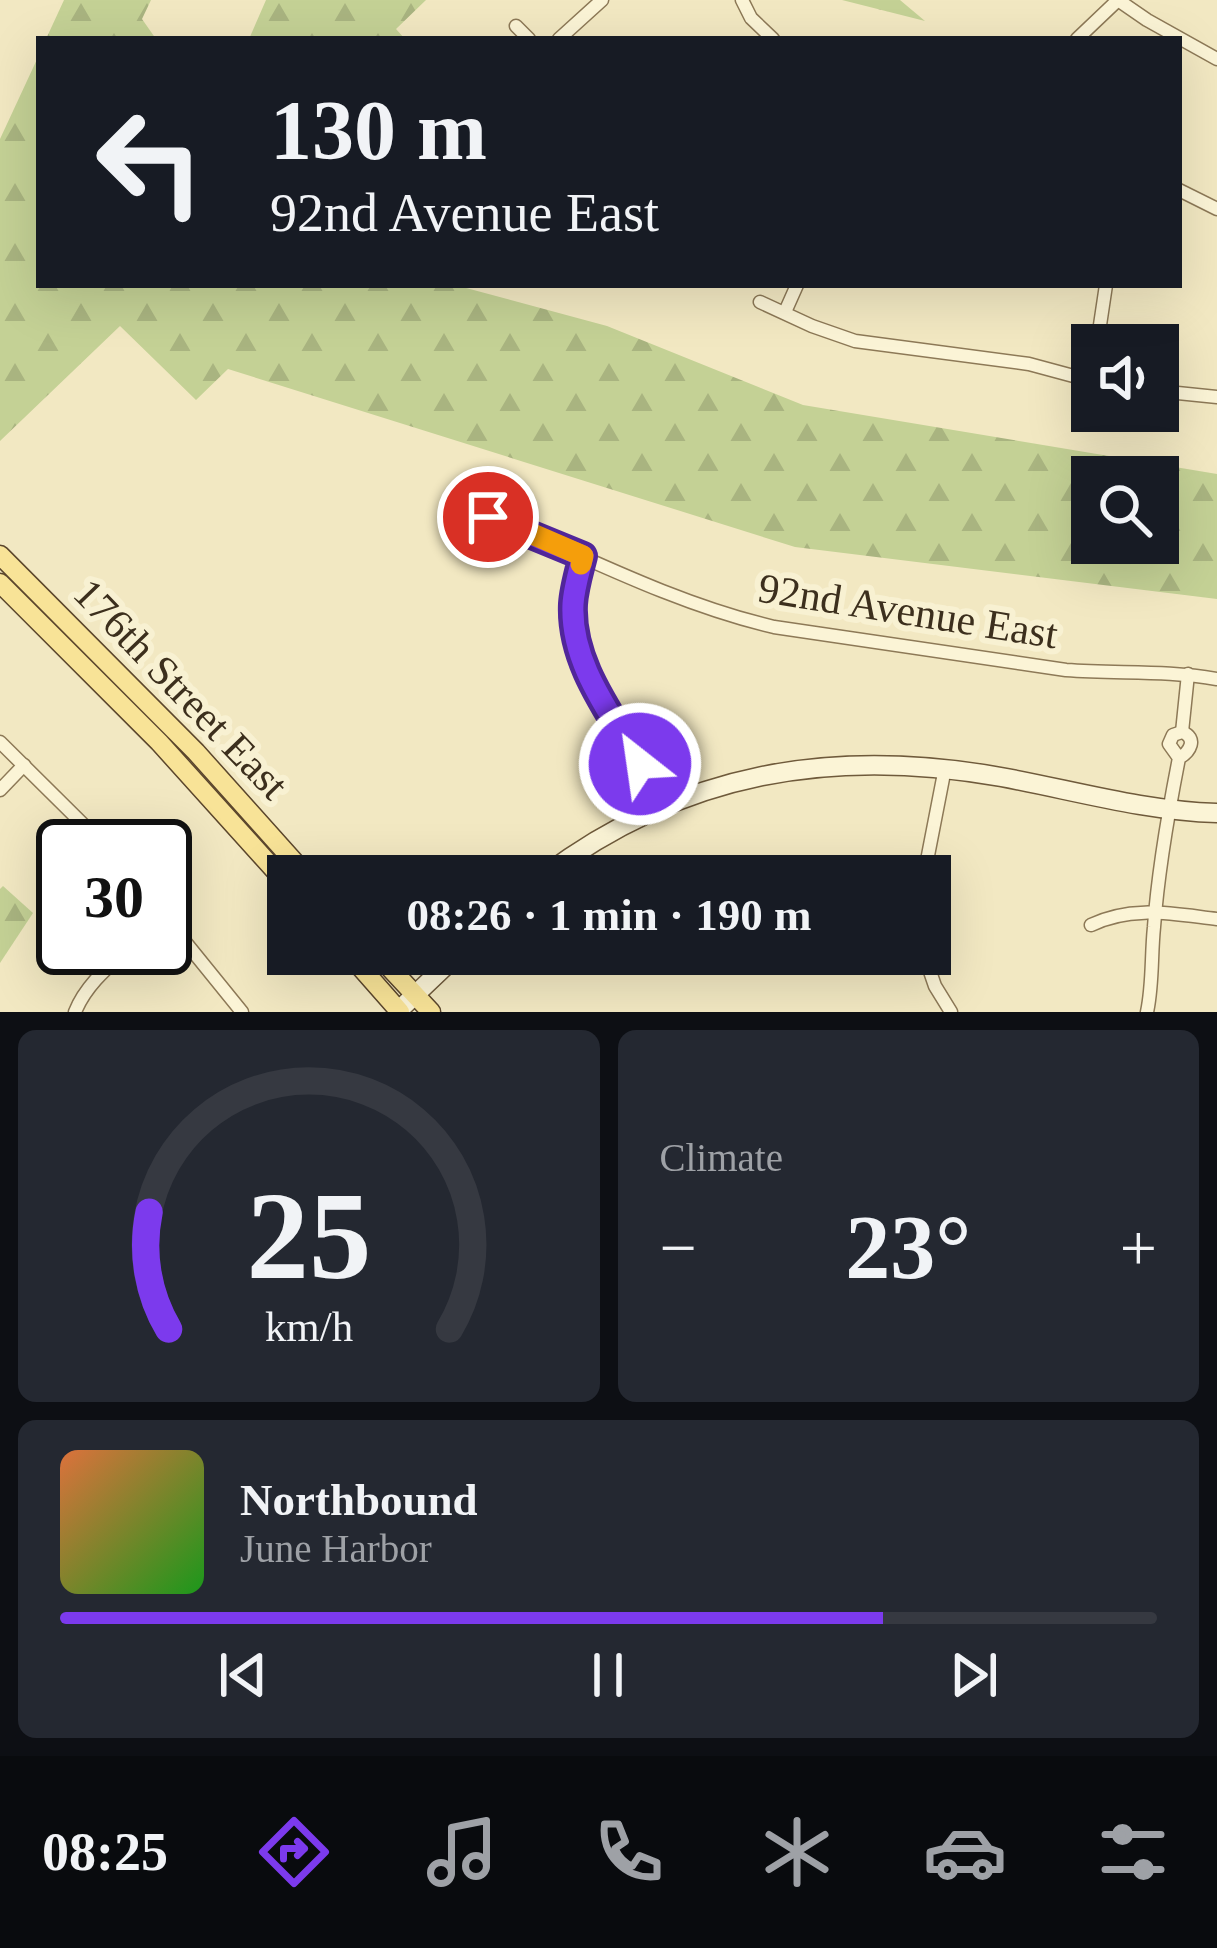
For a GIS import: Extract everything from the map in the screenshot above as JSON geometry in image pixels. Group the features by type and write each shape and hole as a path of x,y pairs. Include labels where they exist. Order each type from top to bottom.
{"main road":[{"name":"176th Street East","path":"0,555 196,752 288,855"},
{"name":"176th Street East","path":"0,583 158,742 267,861"},
{"path":"367,975 399,1012"},
{"path":"396,975 430,1012"}],"street":[{"path":"563,36 602,0"},
{"path":"742,0 770,36"},
{"path":"1080,36 1118,0 1176,36"},
{"path":"516,26 526,36"},
{"path":"1182,39 1217,58"},
{"path":"1182,192 1217,209"},
{"path":"785,312 796,288"},
{"path":"1100,324 1106,288"},
{"path":"760,302 855,341 1029,364 1071,375"},
{"path":"1179,394 1217,398"},
{"name":"92nd Avenue East","path":"464,523 488,517 717,611 774,627 1066,670 1217,679"},
{"path":"583,556 573,604 577,645 590,679 662,806"},
{"path":"1147,1012 1169,810 1179,758 1189,752 1192,742 1182,732 1188,674"},
{"path":"0,742 78,819"},
{"path":"572,855 662,806 723,784 783,770 865,764 945,768 1169,810 1217,813"},
{"path":"0,790 24,765"},
{"path":"928,855 945,768"},
{"path":"1091,925 1120,913 1217,919"},
{"path":"192,950 242,1012"},
{"path":"75,1012 81,997 101,975"},
{"path":"399,1012 436,975"},
{"path":"931,975 951,1012"}],"green space":[{"path":"64,0 151,0 142,19 154,36 47,36"},
{"path":"266,0 426,0 396,29 402,36 250,36"},
{"path":"842,0 900,0 925,21"},
{"path":"36,61 36,288 466,288 607,326 803,405 1109,456 1071,456 1071,564 1179,564 1179,468 1217,474 1217,599 795,547 228,369 196,400 120,326 0,441 0,139"},
{"path":"3,886 33,913 0,963 0,889"}],"slow traffic":[{"path":"530,533 583,556 581,564"}],"route":[{"path":"488,517 583,556 573,604 577,645 590,679 640,764"}]}
